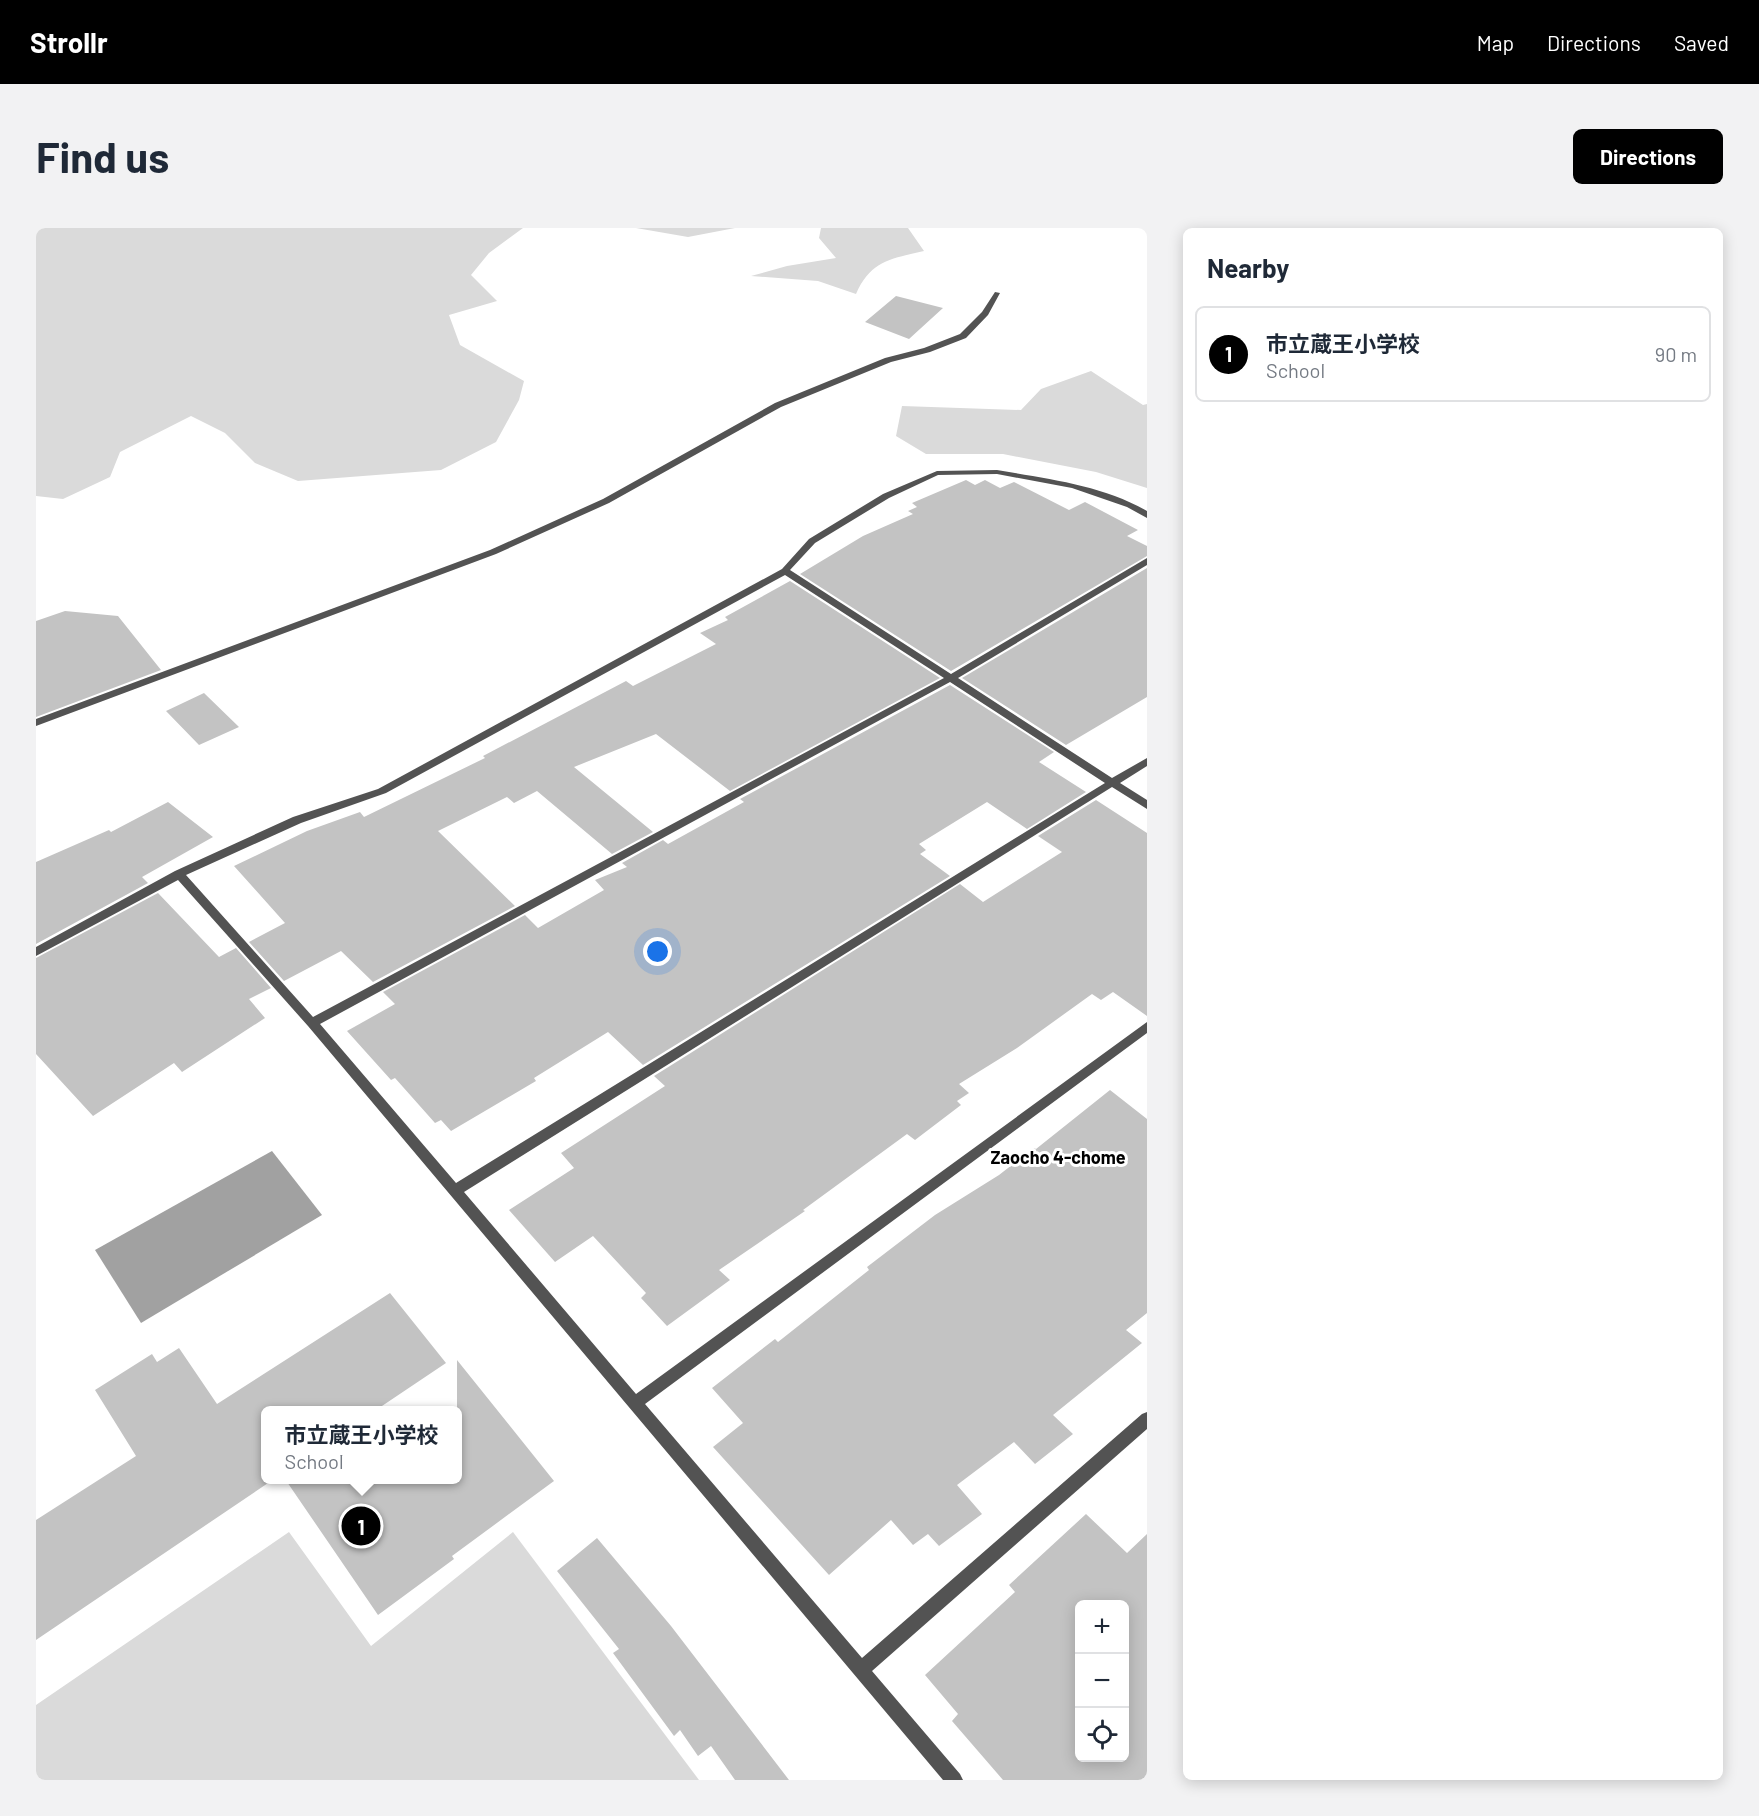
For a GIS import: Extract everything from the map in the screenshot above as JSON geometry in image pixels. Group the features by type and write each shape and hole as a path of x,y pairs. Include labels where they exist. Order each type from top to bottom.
{"street":[{"path":"36,723 493,552 606,501 778,405 888,360 927,351 963,336 985,313 997,293"},
{"path":"36,952 179,874 297,820 382,791 785,571 812,541 886,496 937,473 997,472 1074,486 1130,505 1147,515"},
{"path":"312,1023 951,678 1147,561"},
{"path":"785,571 1147,804"},
{"path":"455,1191 1147,761"},
{"path":"179,874 312,1023 954,1780"},
{"path":"635,1403 1147,1027"},
{"path":"861,1670 1147,1419"}],"shaded area":[{"path":"36,228 523,228 489,253 471,275 497,301 449,315 460,345 524,381 519,400 496,442 441,470 298,481 255,463 225,433 191,416 120,452 110,477 63,499 36,496"},
{"path":"636,228 735,228 688,237"},
{"path":"821,228 908,228 924,251 892,259 875,268 868,274 856,294 818,281 751,276 787,266 836,258 819,238"},
{"path":"1091,371 1143,405 1147,404 1147,488 1096,472 1003,454 926,454 896,436 902,406 1021,410 1041,389"},
{"path":"272,1151 322,1215 141,1323 95,1250"},
{"path":"289,1532 371,1646 513,1532 699,1780 36,1780 36,1705"}],"building":[{"path":"896,296 943,308 909,339 865,322"},
{"path":"966,480 975,485 985,480 1000,488 1014,482 1069,510 1085,502 1138,530 1127,536 1147,546 1147,556 951,671 800,574 863,536 913,514 908,511 917,507 912,503"},
{"path":"1147,568 1147,697 1066,745 962,678"},
{"path":"790,581 940,678 730,791 656,734 574,767 653,832 612,854 537,791 514,803 507,797 438,831 515,906 373,982 341,951 284,981 249,942 285,923 234,866 307,831 360,812 364,817 485,758 483,756 626,681 633,686 716,644 700,633 728,620 725,617"},
{"path":"65,611 118,616 161,670 36,717 36,621"},
{"path":"950,685 1054,752 1039,762 1086,792 1027,829 987,802 919,844 926,850 920,854 950,876 643,1065 608,1032 534,1078 536,1081 451,1131 441,1120 435,1123 395,1078 391,1080 347,1031 395,1004 383,992 525,915 538,928 604,890 595,880 627,867 622,863 663,840 668,844 744,802 740,799"},
{"path":"204,693 239,727 199,745 166,711"},
{"path":"1096,800 1147,833 1147,1016 1113,992 1101,1000 1092,994 1017,1048 959,1084 969,1093 957,1101 961,1105 915,1140 907,1134 803,1210 805,1211 719,1270 730,1280 667,1326 641,1298 646,1293 593,1236 555,1262 509,1210 574,1168 561,1153 665,1086 654,1076 960,884 983,902 1062,852 1038,836"},
{"path":"168,802 213,837 142,877 148,883 36,944 36,862 109,830 111,832"},
{"path":"158,893 219,957 236,948 271,988 249,999 265,1018 182,1072 174,1063 93,1116 36,1054 36,958"},
{"path":"1110,1090 1147,1119 1147,1313 1126,1330 1142,1343 1053,1415 1073,1434 1035,1464 1014,1442 957,1485 982,1514 939,1546 928,1534 913,1545 891,1520 829,1575 713,1447 743,1423 712,1388 775,1339 778,1342 869,1270 867,1267 935,1215 999,1175 1034,1148 1036,1149"},
{"path":"390,1293 446,1363 382,1406 261,1406 261,1484 267,1484 36,1640 36,1520 136,1456 95,1390 152,1354 157,1362 179,1348 217,1404"},
{"path":"457,1360 554,1481 452,1556 454,1559 378,1615 288,1484 462,1484 462,1406 457,1406"},
{"path":"1086,1514 1127,1553 1147,1534 1147,1780 1003,1780 952,1721 958,1714 925,1675 1015,1592 1009,1585"},
{"path":"597,1538 671,1626 789,1780 735,1780 711,1746 698,1756 680,1730 674,1736 613,1653 619,1649 557,1571"}],"place":[{"name":"市立蔵王小学校","path":"361,1526"}],"district":[{"name":"Zaocho 4-chome","path":"1058,1157"}]}
